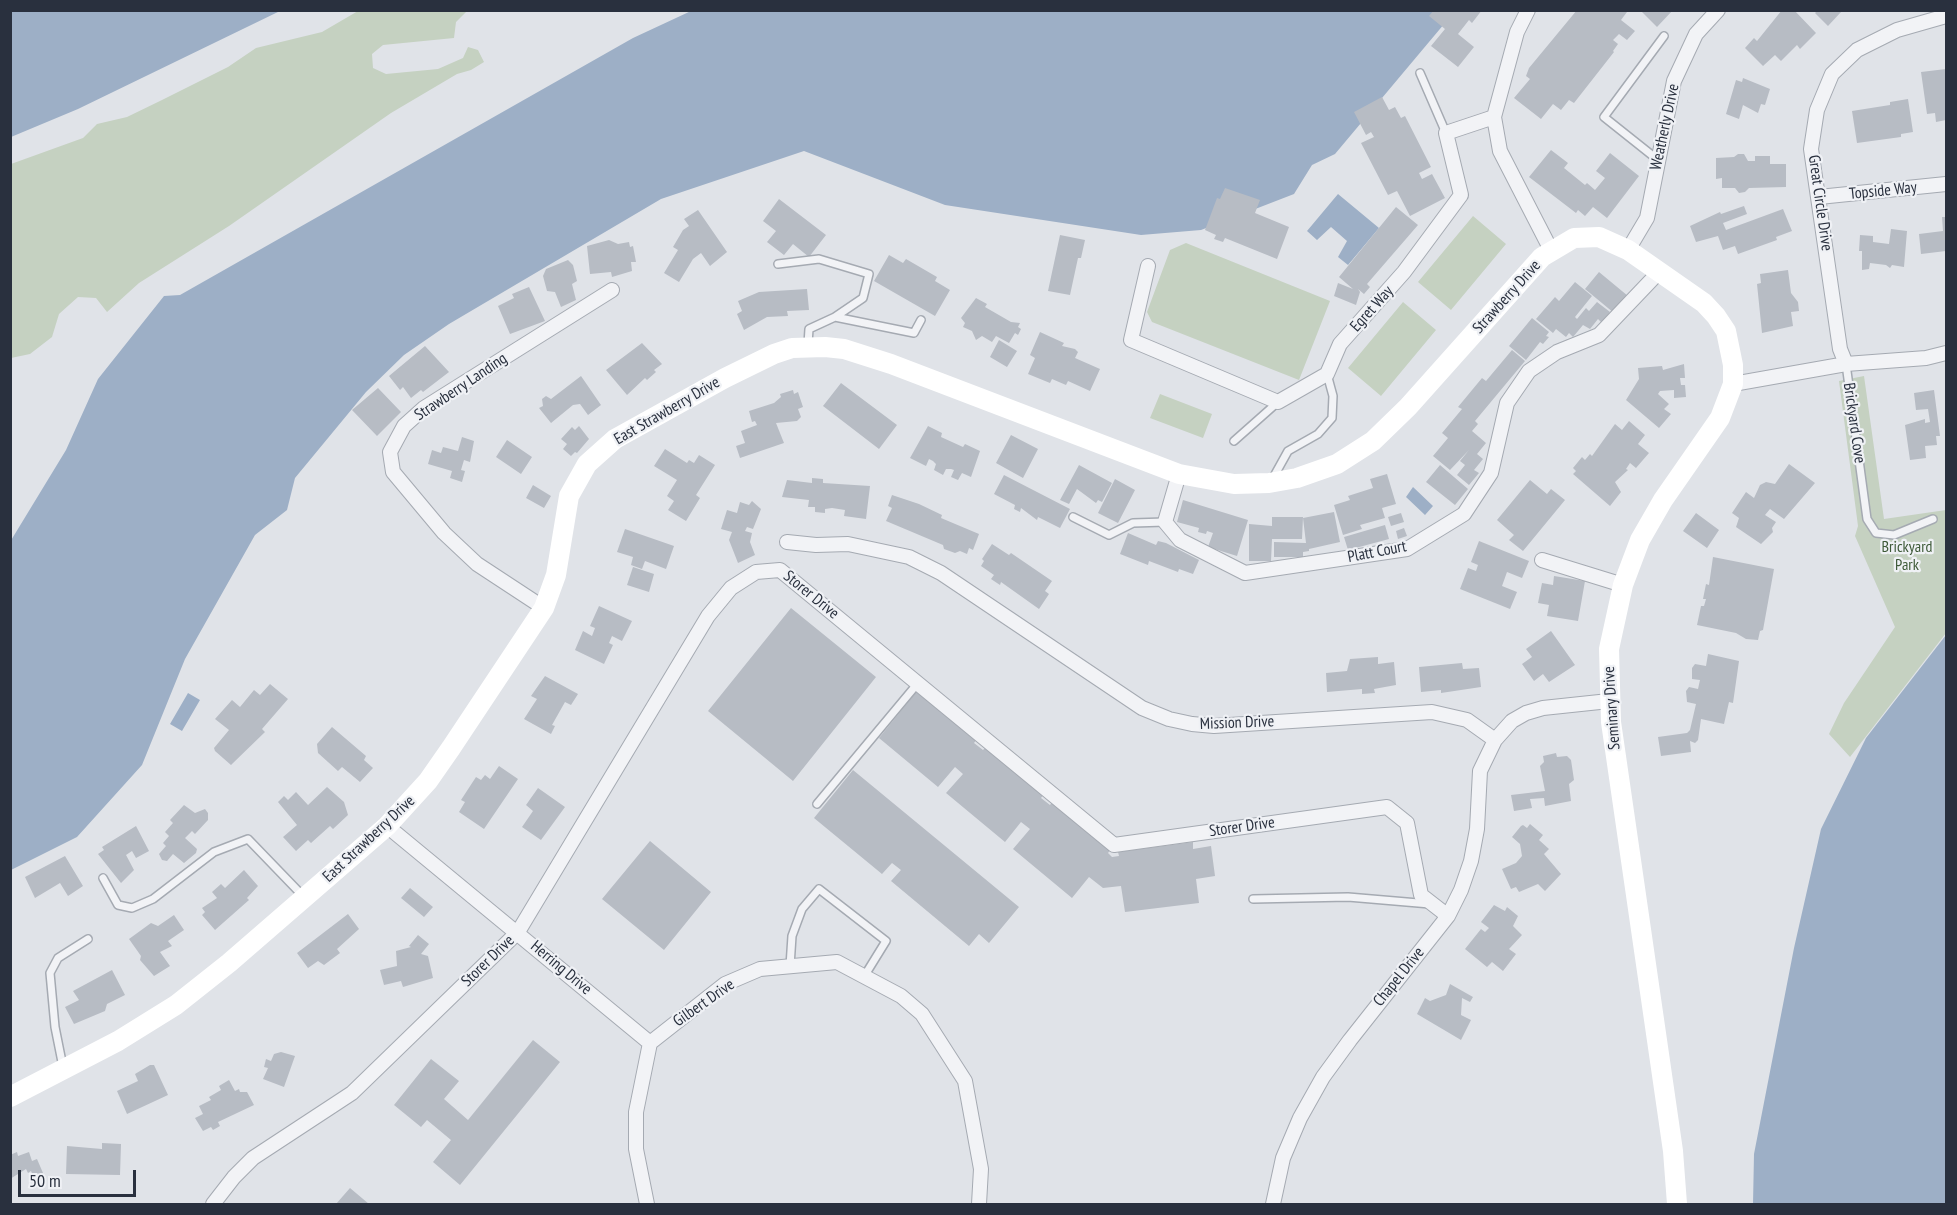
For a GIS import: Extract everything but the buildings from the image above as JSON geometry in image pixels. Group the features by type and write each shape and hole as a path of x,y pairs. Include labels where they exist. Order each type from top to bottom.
{"street":[{"path":"1528,10 1517,32 1494,117 1500,151 1551,250"},
{"name":"Weatherly Drive","path":"1628,250 1647,218 1674,81 1696,34 1718,10"},
{"name":"Great Circle Drive","path":"1846,364 1840,349 1811,149 1817,110 1832,74 1857,50 1897,30 1947,16"},
{"path":"1446,133 1494,117"},
{"name":"Egret Way","path":"1326,374 1340,344 1404,272 1461,195 1446,133"},
{"name":"Topside Way","path":"1819,197 1947,184"},
{"name":"Strawberry Drive","path":"1408,407 1551,250 1574,238 1586,236 1599,237 1628,250"},
{"name":"Seminary Drive","path":"1628,250 1704,303 1716,316 1732,349 1733,384 1720,418 1650,521 1623,585 1610,650 1609,701 1673,1151 1677,1204"},
{"path":"1148,266 1131,340 1278,402 1326,374"},
{"name":"Platt Court","path":"1165,522 1180,540 1245,573 1407,549 1464,514 1491,472 1507,403 1529,371 1557,352 1599,335 1660,271"},
{"name":"Strawberry Landing","path":"544,608 477,564 444,533 393,472 390,452 404,426 424,408 612,290"},
{"name":"East Strawberry Drive","path":"10,1097 151,1022 176,1005 305,898 387,826 428,781 452,748 544,608 556,575 569,496 587,464 600,451 636,427 756,362 792,348 825,347 866,355 1179,474 1234,484 1269,483 1298,478 1337,464 1373,441 1408,407"},
{"path":"1846,364 1947,353"},
{"name":"Brickyard Cove","path":"1733,384 1846,364"},
{"path":"1165,522 1179,474"},
{"name":"Mission Drive","path":"787,542 816,545 848,544 909,557 941,573 1142,708 1169,719 1214,726 1432,712 1467,720 1495,740"},
{"path":"1542,560 1623,585"},
{"name":"Storer Drive","path":"213,1204 234,1177 253,1158 352,1093 518,932 708,616 731,588 749,576 767,569 780,570 1114,844 1387,807 1407,823 1421,895 1430,904"},
{"path":"1495,740 1512,721 1526,713 1543,708 1609,701"},
{"name":"Chapel Drive","path":"1274,1204 1283,1158 1300,1118 1323,1077 1448,916 1471,861 1477,829 1480,771 1495,740"},
{"name":"Herring Drive","path":"387,826 650,1043"},
{"path":"1430,904 1448,916"},
{"name":"Gilbert Drive","path":"650,1043 725,984 760,969 837,962 865,975 901,996 922,1014 965,1081 981,1169 979,1204"},
{"path":"647,1204 636,1149 636,1121 650,1043"}],"lane":[{"path":"1658,160 1604,117 1664,36"},
{"path":"1420,73 1446,133"},
{"path":"778,264 819,259 869,274 863,298 835,317 809,329 808,347"},
{"path":"835,317 914,333 921,320"},
{"name":"Brickyard Cove","path":"1846,364 1867,519 1876,533 1894,535 1934,519"},
{"path":"1269,483 1288,450 1318,434 1332,418 1334,396 1326,374"},
{"path":"1234,441 1278,402"},
{"path":"1073,517 1109,535 1133,523 1165,522"},
{"path":"817,804 918,682"},
{"path":"103,878 118,905 132,908 153,899 214,852 248,839 305,898"},
{"path":"790,966 792,936 802,909 819,889 886,941 865,975"},
{"path":"1253,899 1348,897 1430,904"},
{"path":"63,1069 55,1027 51,973 58,958 88,939"}],"green space":[{"path":"358,11 467,11 456,22 454,38 383,45 372,54 373,68 386,74 438,69 463,58 468,47 478,50 484,62 471,70 457,74 391,113 229,226 139,283 107,312 96,298 78,297 59,314 52,337 30,354 11,358 11,164 83,138 97,124 127,117 228,67 256,48 322,32"},
{"path":"1473,216 1506,244 1451,310 1418,282"},
{"path":"1186,243 1330,301 1299,380 1152,322 1147,312 1170,250"},
{"path":"1403,302 1436,330 1381,396 1348,368"},
{"name":"Brickyard Park","path":"1864,376 1884,519 1946,510 1946,633 1850,757 1829,734 1844,703 1895,627 1855,536 1858,526 1839,381"},
{"path":"1160,394 1212,414 1203,438 1150,418"}],"water":[{"path":"11,10 280,11 78,109 11,137"},
{"path":"691,11 1455,11 1335,154 1312,165 1294,194 1201,230 1141,235 945,205 804,151 661,199 449,324 404,355 366,392 295,478 287,510 255,535 185,659 142,765 77,837 11,870 10,542 66,450 98,379 164,296 180,295 633,38"},
{"path":"1338,194 1379,228 1348,265 1338,257 1347,241 1331,227 1317,240 1307,231"},
{"path":"1413,487 1433,506 1425,515 1406,497"},
{"path":"1946,635 1946,1204 1753,1204 1754,1154 1794,948 1821,829 1866,738"},
{"path":"188,693 200,700 182,731 170,724"}]}
